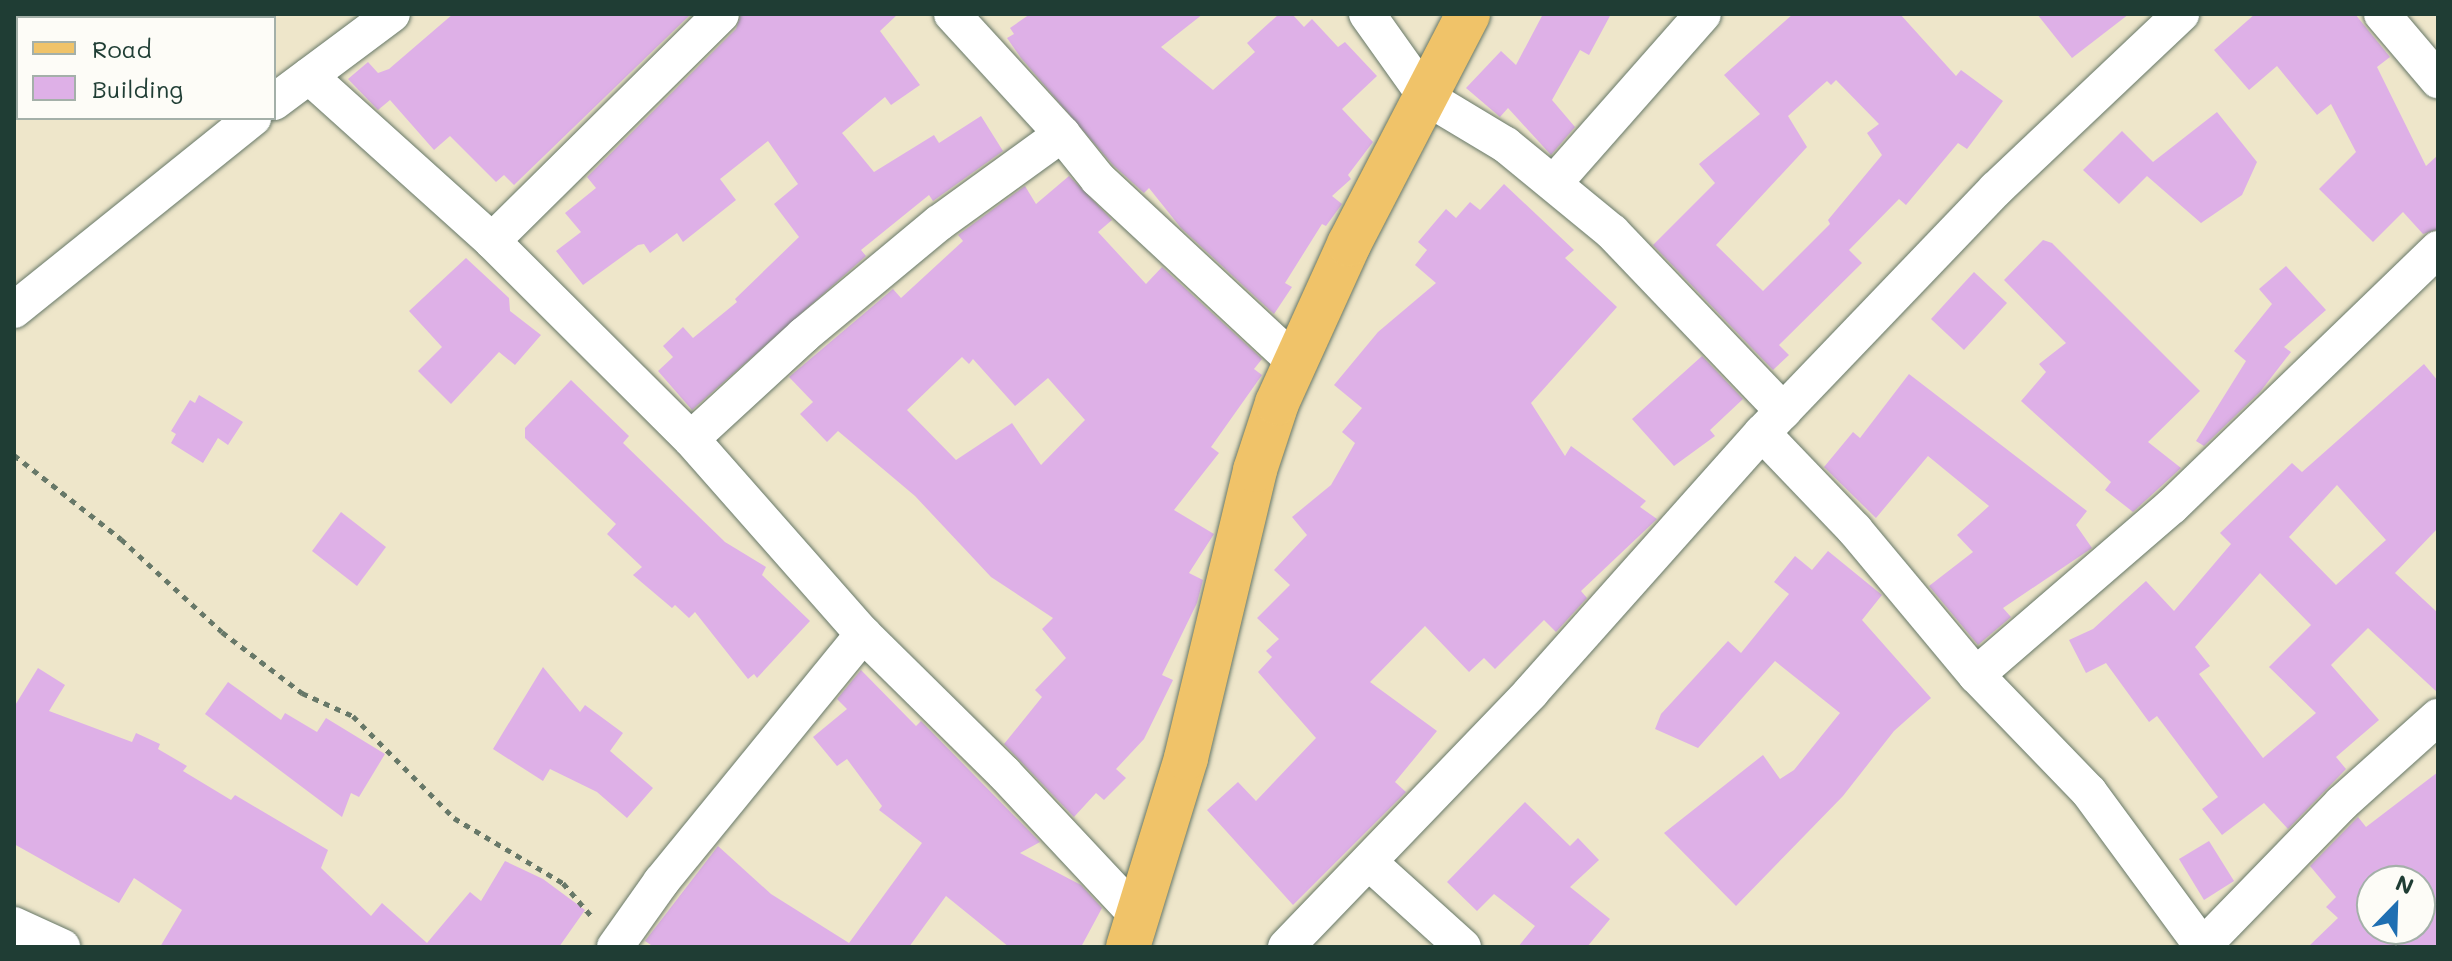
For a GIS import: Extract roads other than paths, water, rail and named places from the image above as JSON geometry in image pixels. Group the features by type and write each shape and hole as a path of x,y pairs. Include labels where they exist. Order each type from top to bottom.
{"main road":[{"path":"1133,932 1186,758 1255,470 1294,361 1468,14"}],"street":[{"path":"276,101 392,14"},
{"path":"492,241 721,14"},
{"path":"952,14 1126,206 1294,361"},
{"path":"1367,14 1426,97 1506,145 1612,232 1772,422 1855,530 1976,675 2089,792 2202,947 2342,803 2438,717"},
{"path":"1554,183 1703,14"},
{"path":"1286,947 1371,864 1772,422 1996,189 2181,14"},
{"path":"2382,14 2438,80"},
{"path":"309,76 492,241 691,439 863,634 1004,773 1133,932"},
{"path":"14,310 251,120"},
{"path":"691,439 804,335 939,223 1062,134"},
{"path":"1976,675 2172,506 2438,249"},
{"path":"616,947 661,882 863,634"},
{"path":"1371,864 1463,947"},
{"path":"14,925 62,947"}]}
